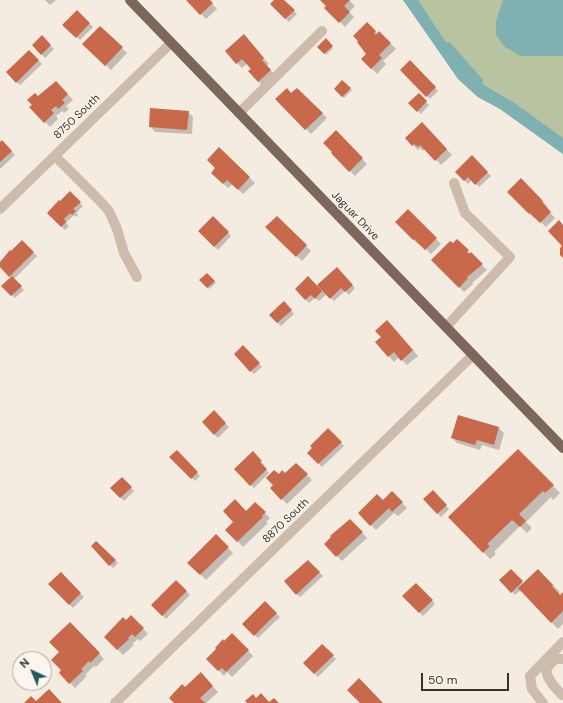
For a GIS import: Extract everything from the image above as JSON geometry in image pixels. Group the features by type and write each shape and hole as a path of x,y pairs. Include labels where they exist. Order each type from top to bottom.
{"main road":[{"name":"Jaguar Drive","path":"130,0 563,448"}],"street":[{"path":"239,113 322,31"},
{"name":"8750 South","path":"0,209 171,43"},
{"path":"54,156 109,211 117,229 124,253 137,278"},
{"path":"446,327 510,257 465,212 454,183"},
{"name":"8870 South","path":"115,703 474,356"},
{"path":"543,703 532,689 530,676 563,642"},
{"path":"562,695 553,685 546,670 556,659 563,659"}],"green space":[{"path":"403,0 563,0 563,154 500,109 478,97 458,79"}],"water":[{"path":"403,0 418,0 458,61 465,69 484,85 516,104 563,138 563,154 500,109 478,97 458,79"},
{"path":"503,0 563,0 563,56 521,56 505,47 496,35 496,21"}],"building":[{"path":"186,0 210,0 213,3 200,15"},
{"path":"274,0 284,0 295,10 285,19 270,4"},
{"path":"320,0 350,0 344,6 350,12 339,23 324,8 326,6"},
{"path":"77,10 90,23 76,38 62,25"},
{"path":"367,22 376,31 374,33 376,35 379,31 391,43 379,55 382,58 371,69 361,59 366,54 353,36"},
{"path":"100,26 123,47 105,66 82,44"},
{"path":"244,34 264,58 262,60 271,70 258,82 248,71 251,69 242,59 236,64 225,51"},
{"path":"42,35 51,45 41,55 32,45"},
{"path":"326,38 333,46 324,54 317,47"},
{"path":"29,50 39,60 16,83 6,72"},
{"path":"410,60 436,87 426,97 400,70"},
{"path":"342,80 351,88 342,97 334,89"},
{"path":"56,81 68,94 62,100 65,103 58,109 56,106 51,110 54,113 44,123 29,107 32,105 27,100 35,93 38,96"},
{"path":"287,88 291,93 297,88 323,113 305,130 275,99"},
{"path":"419,93 427,101 417,112 408,103"},
{"path":"150,108 189,111 187,130 149,127"},
{"path":"422,122 447,149 435,161 420,145 418,147 414,144 412,146 405,138"},
{"path":"336,130 363,158 349,172 323,143"},
{"path":"2,140 12,151 0,162 0,142"},
{"path":"219,147 250,177 238,190 227,180 223,184 211,173 215,168 207,160"},
{"path":"472,155 488,172 475,185 468,177 464,181 455,172"},
{"path":"521,178 543,201 542,202 551,212 540,223 507,192"},
{"path":"70,191 81,202 73,209 76,211 72,215 70,213 64,219 66,222 61,227 47,213"},
{"path":"408,209 437,238 425,250 395,222"},
{"path":"213,216 229,232 214,247 198,231"},
{"path":"277,216 307,245 296,257 265,227"},
{"path":"559,220 563,225 563,258 560,255 560,248 562,246 548,231"},
{"path":"457,239 469,250 467,252 469,254 471,252 483,264 467,277 468,278 459,288 431,260 450,241 453,243"},
{"path":"22,240 34,252 9,277 0,267 0,262 10,250 11,251"},
{"path":"337,267 353,285 345,292 341,288 330,299 317,285"},
{"path":"207,273 215,281 207,288 199,280"},
{"path":"12,276 22,286 11,296 1,286"},
{"path":"308,276 322,291 315,299 311,295 305,300 295,289"},
{"path":"284,301 292,310 277,323 269,315"},
{"path":"387,320 413,350 401,361 394,352 388,357 375,342 381,337 375,331"},
{"path":"243,345 260,363 250,372 234,354"},
{"path":"214,410 226,423 214,435 202,422"},
{"path":"458,415 499,427 494,445 477,440 475,445 451,438"},
{"path":"328,428 342,442 318,464 307,453 312,448 310,446"},
{"path":"518,449 554,485 545,493 543,491 519,514 526,521 520,527 512,520 487,544 490,546 483,553 448,517"},
{"path":"177,450 198,472 191,479 169,457"},
{"path":"253,451 262,461 260,462 267,469 250,486 234,469"},
{"path":"296,463 308,474 281,500 270,488 273,485 266,478 274,470 279,474 282,470 285,473"},
{"path":"122,477 132,487 120,498 110,488"},
{"path":"433,490 447,505 437,514 423,499"},
{"path":"392,491 403,502 392,512 389,508 370,526 358,513 377,494 383,500"},
{"path":"235,499 246,511 255,502 266,512 262,516 263,517 237,542 225,530 233,522 223,511"},
{"path":"350,519 363,532 336,557 324,544 331,537 330,536"},
{"path":"216,534 229,547 200,575 187,563"},
{"path":"96,541 116,560 109,566 91,546"},
{"path":"308,560 320,572 296,595 284,581"},
{"path":"511,569 523,581 511,593 499,580"},
{"path":"538,569 560,595 563,592 563,611 551,623 518,588"},
{"path":"61,572 81,593 69,605 48,584"},
{"path":"176,580 187,591 162,616 151,605"},
{"path":"416,583 433,600 419,613 402,596"},
{"path":"265,601 277,613 254,636 242,624"},
{"path":"131,615 144,628 135,637 132,634 128,638 129,639 117,650 104,637 123,617 126,620"},
{"path":"70,622 100,653 90,663 89,661 81,669 83,671 69,684 59,673 61,670 52,661 52,659 59,652 49,642"},
{"path":"232,633 249,650 226,672 222,668 218,671 206,659 223,639 224,641"},
{"path":"322,644 334,655 314,674 303,663"},
{"path":"201,672 213,686 200,698 205,703 174,703 169,698 182,684 185,687"},
{"path":"359,678 383,703 360,703 347,690"},
{"path":"47,691 51,691 62,703 24,703 31,696 36,701"},
{"path":"261,693 269,702 274,698 279,703 247,703 245,701 253,694 256,698"}],"waterway":[{"path":"447,48 477,82"}]}
